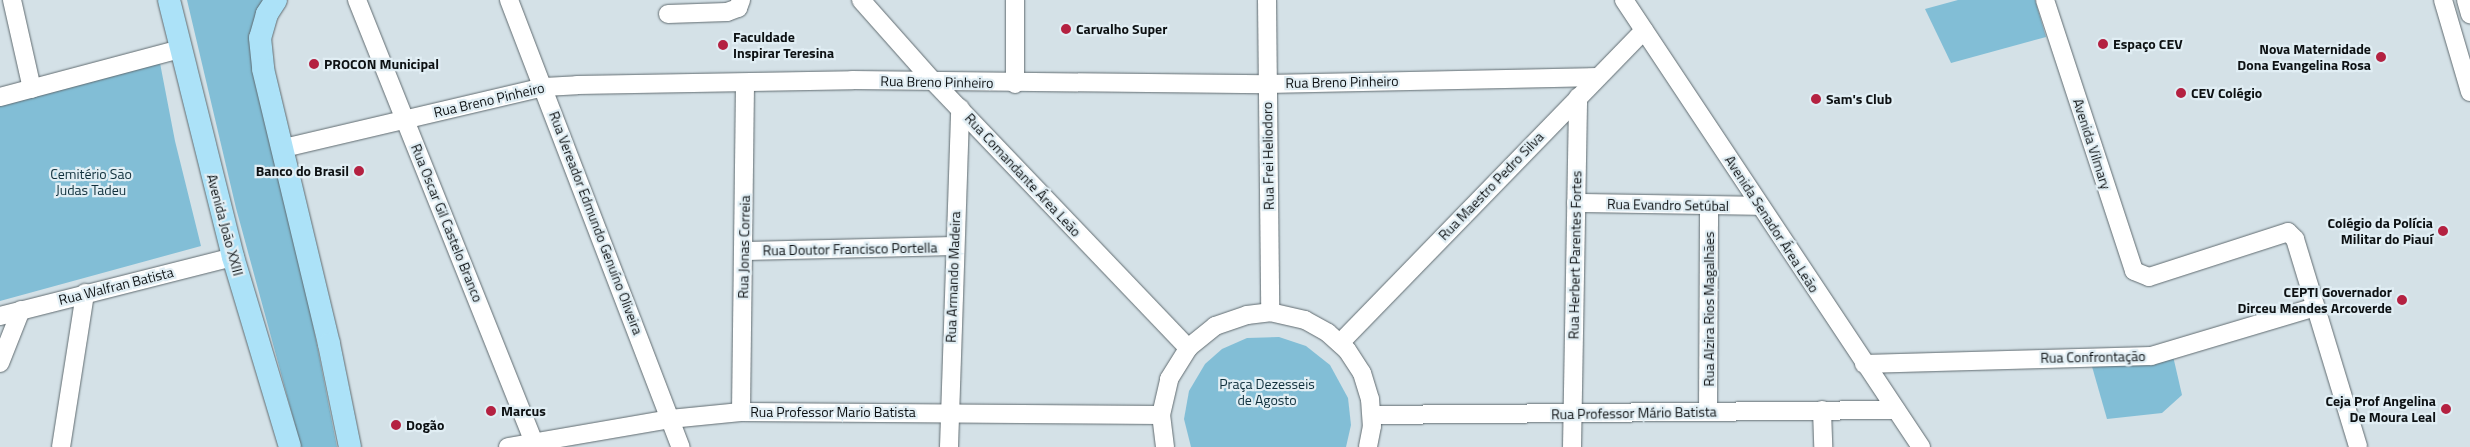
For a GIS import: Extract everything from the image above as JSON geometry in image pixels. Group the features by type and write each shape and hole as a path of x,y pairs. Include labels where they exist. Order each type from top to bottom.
{"main road":[{"name":"Avenida João XXIII","path":"169,0 232,257 290,447"},
{"path":"276,0 267,14 260,38 260,52 277,131 284,148"},
{"path":"290,0 277,24 273,41 284,148 350,447"}],"street":[{"path":"12,0 32,89"},
{"name":"Rua Oscar Gil Castelo Branco","path":"357,0 535,444"},
{"name":"Rua Vereador Edmundo Genuíno Oliveira","path":"509,0 681,447"},
{"path":"668,14 727,12 738,8 741,0"},
{"name":"Rua Comandante Área Leão","path":"861,0 932,80 1188,348"},
{"path":"1015,0 1015,84"},
{"name":"Rua Frei Heliodoro","path":"1267,0 1270,312"},
{"name":"Avenida Senador Área Leão","path":"1624,0 1864,364 1921,447"},
{"name":"Avenida Vilmary","path":"2045,0 2136,274 2149,278 2282,232 2295,239 2315,307"},
{"path":"2443,0 2470,92"},
{"path":"2466,0 2470,14"},
{"name":"Rua Maestro Pedro Silva","path":"1340,343 1644,30"},
{"path":"0,97 180,49"},
{"name":"Rua Breno Pinheiro","path":"284,148 544,87 932,80 1015,84 1267,84 1598,77"},
{"name":"Rua Jonas Correia","path":"741,412 745,251 745,83"},
{"name":"Rua Herbert Parentes Fortes","path":"1572,447 1578,97"},
{"name":"Rua Armando Madeira","path":"949,447 948,413 960,108"},
{"name":"Rua Evandro Setúbal","path":"1576,203 1760,206"},
{"name":"Rua Alzira Rios Magalhães","path":"1708,412 1709,206"},
{"name":"Rua Doutor Francisco Portella","path":"745,251 955,246"},
{"name":"Rua Walfran Batista","path":"0,316 232,257"},
{"path":"61,447 85,293"},
{"path":"2315,307 2358,447"},
{"name":"Rua Confrontação","path":"1864,364 2151,356 2315,307"},
{"path":"0,363 21,310"},
{"path":"1165,447 1161,414 1169,378 1188,348 1215,326 1247,315 1270,312 1305,320 1340,343 1362,373 1370,399 1372,415 1368,447"},
{"path":"1822,410 1823,447"},
{"name":"Rua Professor Mário Batista","path":"1372,415 1896,410"},
{"name":"Rua Professor Mario Batista","path":"508,447 535,444 670,419 741,412 1161,414"}],"green space":[{"path":"187,0 264,0 312,320 337,447 301,447 236,208"},
{"path":"1958,0 2035,0 2046,37 1951,63 1925,9"},
{"name":"Cemitério São Judas Tadeu","path":"160,63 175,141 201,246 0,301 0,106"},
{"name":"Praça Dezesseis de Agosto","path":"1279,337 1306,346 1330,365 1348,398 1351,425 1346,447 1191,447 1184,419 1189,391 1205,364 1222,349 1247,338"},
{"path":"2173,356 2182,395 2162,413 2107,419 2091,363"}],"place":[{"name":"Carvalho Super","path":"1066,29"},
{"name":"Espaço CEV","path":"2103,44"},
{"name":"Faculdade Inspirar Teresina","path":"723,45"},
{"name":"Nova Maternidade Dona Evangelina Rosa","path":"2381,57"},
{"name":"PROCON Municipal","path":"314,64"},
{"name":"CEV Colégio","path":"2181,93"},
{"name":"Sam's Club","path":"1816,99"},
{"name":"Banco do Brasil","path":"359,171"},
{"name":"Colégio da Polícia Militar do Piauí","path":"2443,231"},
{"name":"CEPTI Governador Dirceu Mendes Arcoverde","path":"2402,300"},
{"name":"Ceja Prof Angelina De Moura Leal","path":"2446,409"},
{"name":"Marcus","path":"491,411"},
{"name":"Dogão","path":"396,425"}]}
